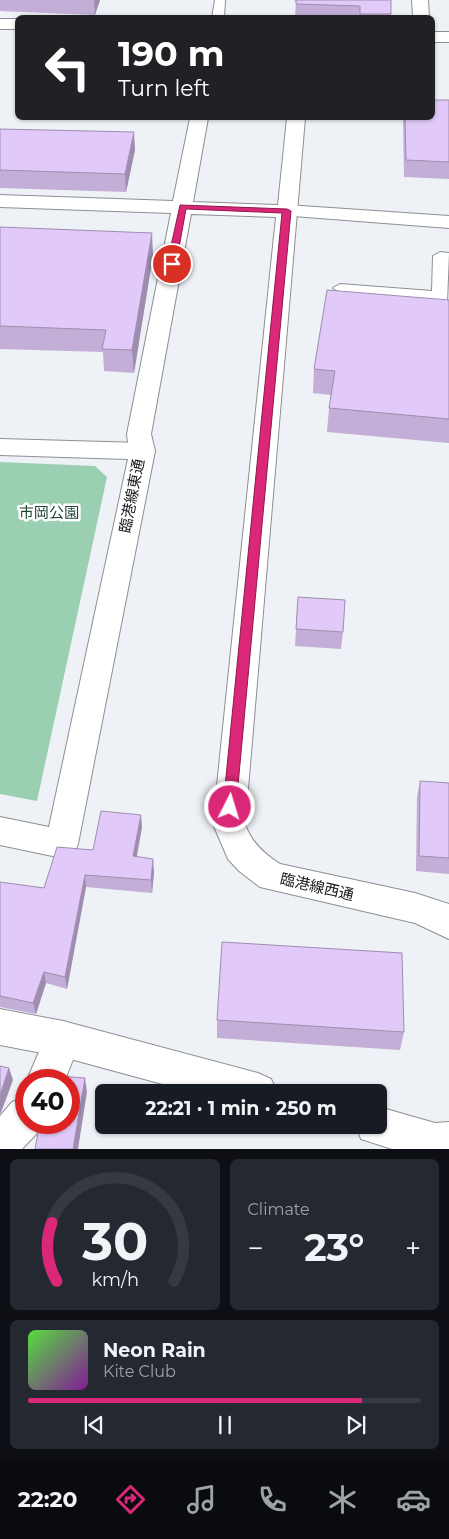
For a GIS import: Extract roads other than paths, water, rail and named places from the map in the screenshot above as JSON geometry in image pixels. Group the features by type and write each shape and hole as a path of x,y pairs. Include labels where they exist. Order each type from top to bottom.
{"street":[{"path":"420,0 421,15"},
{"path":"0,24 15,24"},
{"path":"435,37 449,37"},
{"name":"臨港線東通","path":"0,831 62,844 142,451 139,434 199,120"},
{"name":"臨港線西通","path":"296,120 229,824 232,838 241,852 255,866 272,877 415,908 438,915 449,923"},
{"path":"0,201 182,206 449,222"},
{"path":"0,447 142,451"},
{"path":"0,1026 64,1039 229,1084"},
{"path":"51,1069 64,1039"},
{"path":"0,1145 15,1128"},
{"path":"387,1128 435,1142 449,1141"}],"lane":[{"path":"218,15 220,0"},
{"path":"449,257 440,256 439,296 439,307 449,308"},
{"path":"340,288 439,296"}],"park label":[{"name":"市岡公園","path":"49,513"}]}
